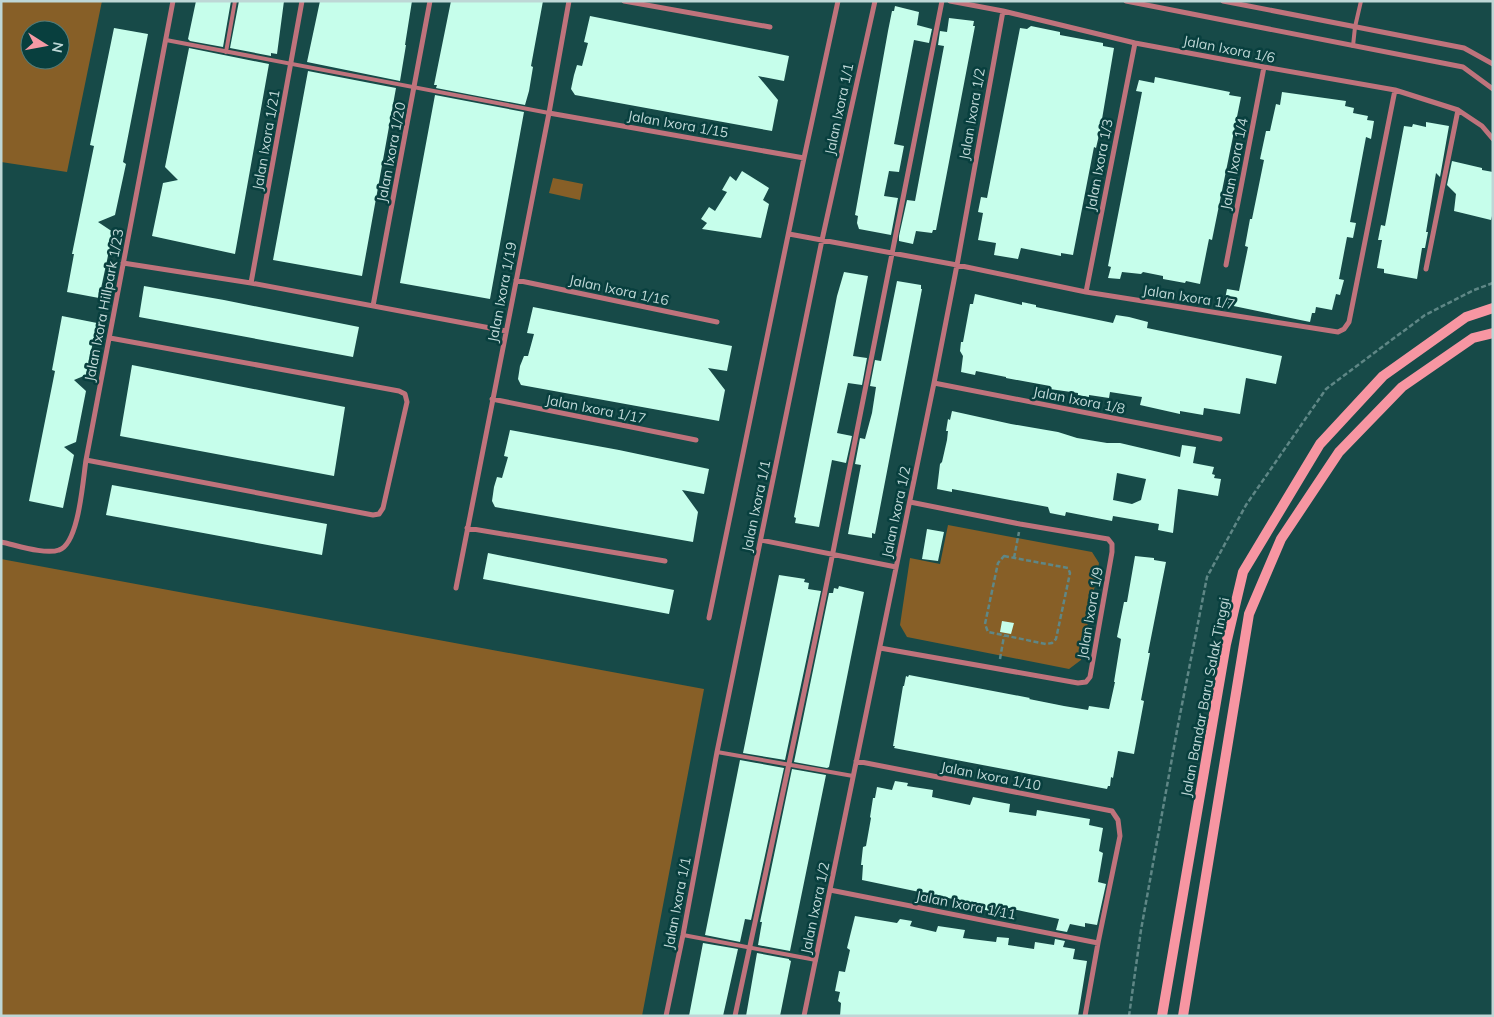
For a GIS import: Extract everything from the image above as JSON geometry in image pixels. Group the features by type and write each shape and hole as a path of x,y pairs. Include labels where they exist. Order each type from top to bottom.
{"main road":[{"name":"Jalan Bandar Baru Salak Tinggi","path":"1162,1016 1226,644 1243,572 1320,444 1383,376 1466,318 1493,308"},
{"name":"Jalan Bandar Baru Salak Tinggi","path":"1184,1016 1249,614 1281,539 1339,452 1402,387 1473,338 1493,333"}],"street":[{"name":"Jalan Ixora Hillpark 1/23","path":"1,542 48,552 59,550 66,546 73,534 173,1"},
{"name":"Jalan Ixora 1/21","path":"251,283 302,1"},
{"name":"Jalan Ixora 1/20","path":"373,306 430,1"},
{"name":"Jalan Ixora 1/19","path":"456,588 549,113 569,1"},
{"path":"624,1 770,27"},
{"path":"709,618 838,1"},
{"name":"Jalan Ixora 1/1","path":"666,1016 717,752 822,240 875,1"},
{"path":"735,1016 790,765 890,253 942,1"},
{"name":"Jalan Ixora 1/6","path":"950,1 1002,11 1134,43 1395,90 1458,110 1482,126 1493,139"},
{"path":"1126,1 1463,67 1493,89"},
{"path":"1222,1 1464,48 1493,64"},
{"name":"Jalan Ixora 1/2","path":"804,1016 934,383 1002,11"},
{"name":"Jalan Ixora 1/3","path":"1086,292 1134,43"},
{"name":"Jalan Ixora 1/4","path":"1226,265 1264,67"},
{"name":"Jalan Ixora 1/7","path":"789,234 957,265 1086,292 1338,332 1344,329 1348,322 1395,90"},
{"path":"1426,269 1458,110"},
{"name":"Jalan Ixora 1/15","path":"549,113 804,158"},
{"path":"124,263 251,283 506,331"},
{"name":"Jalan Ixora 1/16","path":"516,280 717,322"},
{"path":"86,460 374,515 379,514 383,508 407,402 405,394 398,392 110,338"},
{"name":"Jalan Ixora 1/8","path":"934,383 1220,439"},
{"name":"Jalan Ixora 1/17","path":"492,399 696,440"},
{"name":"Jalan Ixora 1/9","path":"880,648 998,670 1086,682 1090,677 1112,552 1112,544 1108,539 910,502"},
{"path":"467,528 665,561"},
{"path":"761,540 896,568"},
{"name":"Jalan Ixora 1/10","path":"856,762 1112,811 1118,820 1120,836 1098,943"},
{"name":"Jalan Ixora 1/11","path":"830,890 1098,943"},
{"path":"1085,1016 1098,943"}],"lane":[{"path":"226,52 236,1"},
{"path":"1353,46 1361,1"},
{"path":"166,40 549,113"},
{"path":"717,752 854,776"},
{"path":"683,935 816,960"}],"path":[{"path":"1014,558 1020,524"},
{"path":"1004,556 1014,558 1068,568 1070,573 1056,639 1052,643 1046,644 988,632 986,624 998,563 1004,556"},
{"path":"998,670 1004,636"}],"shaded area":[{"path":"1,1 102,1 67,172 1,162"},
{"path":"553,178 583,184 580,200 549,193"},
{"path":"948,525 1092,552 1099,563 1081,660 1069,669 907,637 900,625 910,558 940,564"},
{"path":"1,559 704,689 642,1016 1,1016"}],"building":[{"path":"196,1 231,1 223,47 190,41 188,39"},
{"path":"239,1 284,1 277,54 271,53 271,56 230,48"},
{"path":"320,1 412,1 400,81 307,62"},
{"path":"451,1 543,1 531,66 533,67 529,91 525,105 436,88 437,85 434,85"},
{"path":"895,6 919,12 917,25 932,29 929,43 914,40 894,144 904,146 899,172 889,171 884,196 898,198 891,235 859,229 857,223 858,216 855,215 888,31 892,11 894,11"},
{"path":"590,16 789,56 784,81 758,76 778,100 772,131 575,95 571,89 577,65 582,66 588,43 584,42"},
{"path":"949,18 974,21 973,26 975,26 936,230 933,230 932,233 916,231 913,244 899,241 899,236 907,200 915,201 944,46 938,45 940,31 947,32"},
{"path":"1031,26 1060,32 1060,35 1103,43 1103,46 1114,48 1100,131 1096,148 1094,147 1073,255 1061,253 1061,256 1021,248 1018,259 994,255 996,243 978,240 983,213 978,212 981,197 987,198 1020,28 1027,29"},
{"path":"114,28 148,34 123,162 126,164 115,215 98,222 113,232 99,298 67,292 74,254 72,254 94,146 90,145"},
{"path":"189,48 269,64 235,254 152,236 163,183 178,180 165,167"},
{"path":"308,71 396,88 362,276 273,260"},
{"path":"1155,77 1230,92 1229,95 1241,97 1212,240 1209,239 1200,284 1163,279 1163,276 1143,272 1141,274 1122,272 1120,279 1108,278 1111,267 1108,266 1142,92 1136,91 1139,80 1154,83"},
{"path":"1282,92 1346,101 1345,106 1354,108 1353,113 1368,116 1367,120 1374,121 1371,139 1366,137 1350,222 1356,223 1353,238 1347,237 1339,279 1344,280 1340,295 1336,294 1332,310 1316,307 1310,322 1224,304 1227,289 1239,291 1248,247 1245,246 1250,219 1252,219 1264,160 1260,159 1266,131 1270,131 1276,104 1280,105"},
{"path":"435,95 524,112 490,299 400,283"},
{"path":"1426,122 1449,126 1440,177 1436,173 1426,232 1428,232 1425,248 1422,248 1417,279 1384,273 1384,269 1377,268 1382,240 1378,240 1381,225 1385,226 1404,126 1412,127 1413,124 1426,127"},
{"path":"1452,161 1493,172 1493,212 1491,220 1454,211 1456,194 1447,185"},
{"path":"742,171 769,188 763,200 769,204 761,238 702,229 707,223 701,219 709,207 715,211 727,192 722,190 730,176 736,181"},
{"path":"844,272 868,276 853,356 867,358 862,385 848,383 837,433 852,436 846,463 832,460 819,527 795,523 796,518 794,517 837,296"},
{"path":"897,281 921,285 922,289 875,534 872,533 872,538 848,534 861,465 855,464 860,438 865,439 872,413 876,387 870,386 875,360 881,361"},
{"path":"144,286 359,327 353,357 139,317"},
{"path":"975,294 1022,305 1022,302 1036,305 1036,307 1113,323 1116,315 1129,317 1148,322 1147,328 1282,356 1276,384 1246,378 1240,414 1204,408 1203,415 1180,411 1180,414 1140,405 1142,397 1110,392 1109,398 1089,395 1089,397 1078,395 1078,393 1050,389 1050,386 976,371 975,375 961,372 963,356 960,351 961,342 963,342 970,304 973,304"},
{"path":"533,307 732,346 727,371 708,368 725,390 719,421 521,385 518,379 520,366 524,356 528,356 534,334 527,333"},
{"path":"62,316 97,323 86,375 74,380 86,391 76,442 64,447 74,455 63,508 29,501 55,371 52,370"},
{"path":"132,365 345,407 334,476 120,436"},
{"path":"952,411 1058,432 1077,438 1107,443 1120,443 1180,457 1182,445 1196,447 1193,463 1214,467 1212,474 1215,475 1214,478 1221,479 1218,496 1178,489 1173,533 1158,530 1159,524 1113,516 1112,521 1066,512 1065,516 1050,513 1048,507 952,489 952,492 937,489 940,464 947,440 948,419 950,420","holes":["1117,473 1146,479 1141,500 1132,504 1113,500"]},
{"path":"510,430 709,469 704,494 682,490 698,512 693,542 495,507 492,501 494,487 497,477 502,478 508,457 504,456"},
{"path":"112,485 327,524 322,555 106,515"},
{"path":"927,529 944,532 938,561 922,559"},
{"path":"488,553 674,590 669,614 483,579"},
{"path":"1135,556 1154,558 1154,560 1166,562 1148,653 1150,653 1141,700 1144,701 1134,754 1118,751 1113,778 1111,777 1110,786 1107,789 894,748 903,686 906,676 908,677 909,675 1064,706 1088,710 1089,706 1109,709 1121,639 1117,637 1124,602 1127,602"},
{"path":"779,575 805,579 804,582 809,583 808,589 821,591 785,760 743,753"},
{"path":"839,586 864,592 829,767 827,768 794,762 829,593 833,593 834,588 838,589"},
{"path":"1002,621 1014,623 1011,634 1000,632"},
{"path":"740,760 784,768 751,920 745,919 740,942 705,935"},
{"path":"792,769 826,775 790,951 758,945 762,922 760,922"},
{"path":"895,781 908,783 907,786 933,790 932,797 970,805 973,797 1010,804 1009,812 1036,816 1037,810 1090,819 1089,825 1103,828 1099,851 1103,853 1098,882 1106,884 1097,925 1085,923 1085,927 1070,924 1067,932 1056,930 1059,919 1008,908 1006,915 969,906 968,909 954,906 953,899 862,880 863,847 866,846 873,798 875,798 877,787 892,790"},
{"path":"855,916 897,923 900,919 912,921 910,926 936,932 938,926 965,930 963,938 996,942 997,937 1009,938 1008,945 1034,949 1035,942 1054,945 1055,939 1065,941 1063,947 1075,949 1073,959 1087,961 1078,1016 840,1016 841,1003 838,1001 840,992 835,991 839,971 845,972 850,950 847,948"},
{"path":"703,943 738,949 723,1016 689,1016"},
{"path":"757,953 791,961 780,1016 746,1016"}]}
